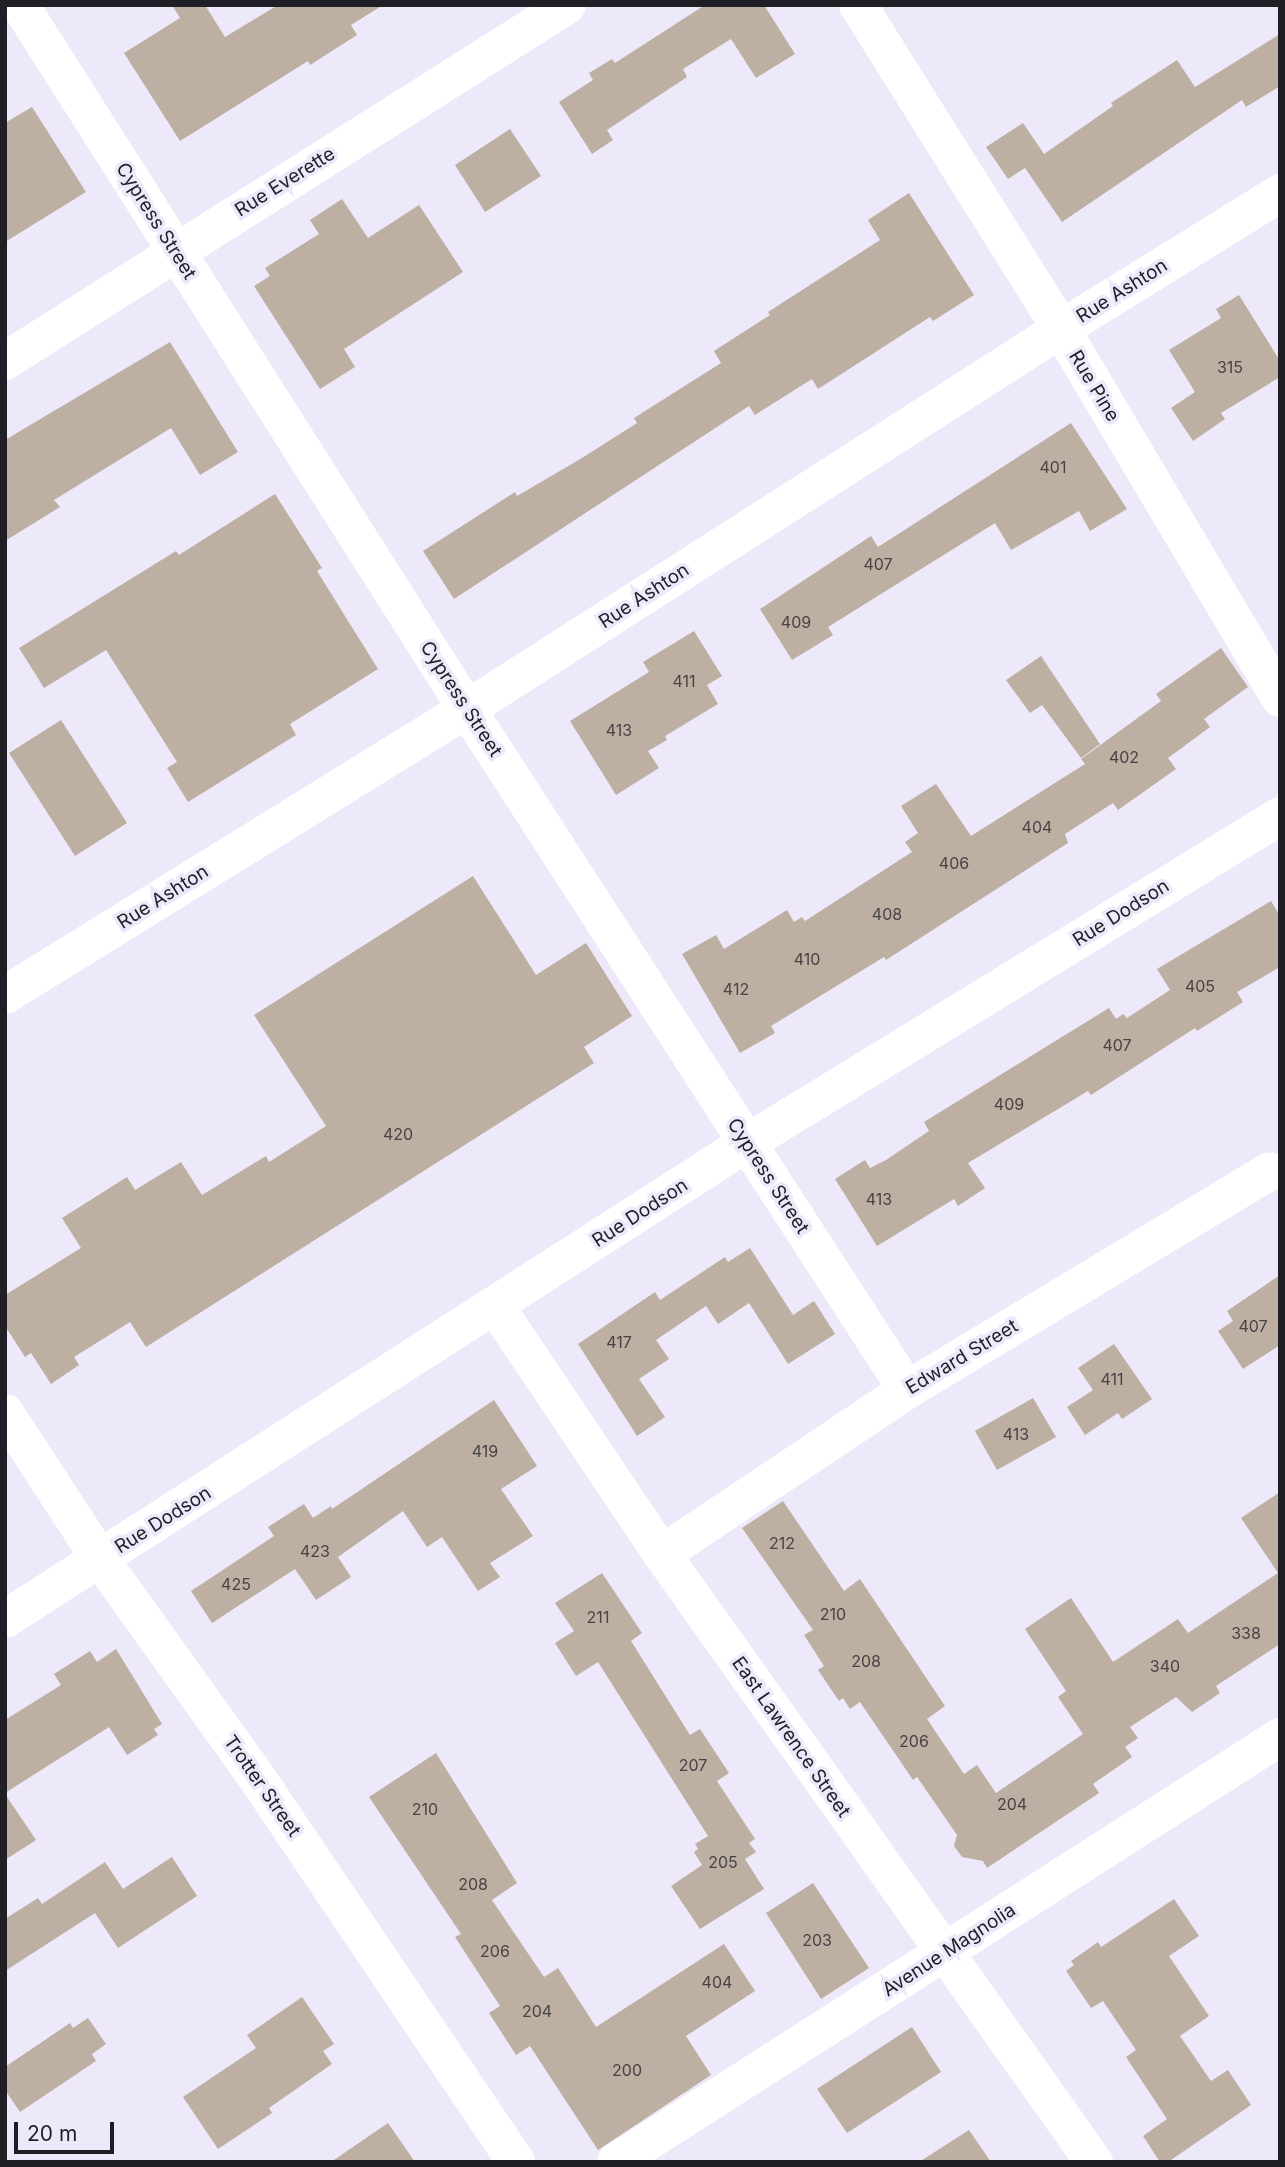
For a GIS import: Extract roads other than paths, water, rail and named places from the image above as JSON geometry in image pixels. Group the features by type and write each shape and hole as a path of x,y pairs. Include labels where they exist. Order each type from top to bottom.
{"street":[{"name":"Cypress Street","path":"20,5 467,709 907,1390"},
{"name":"Rue Everette","path":"5,361 567,5"},
{"name":"Rue Pine","path":"858,5 1061,329 1280,698"},
{"name":"Rue Ashton","path":"5,995 467,709 1061,329 1280,193"},
{"name":"Rue Dodson","path":"5,1619 496,1307 747,1143 1280,816"},
{"name":"Edward Street","path":"662,1554 907,1390 1269,1172"},
{"name":"East Lawrence Street","path":"496,1307 662,1554 943,1954 1094,2162"},
{"name":"Trotter Street","path":"5,1412 100,1559 251,1769 516,2162"},
{"name":"Avenue Magnolia","path":"616,2162 1280,1737"}]}
